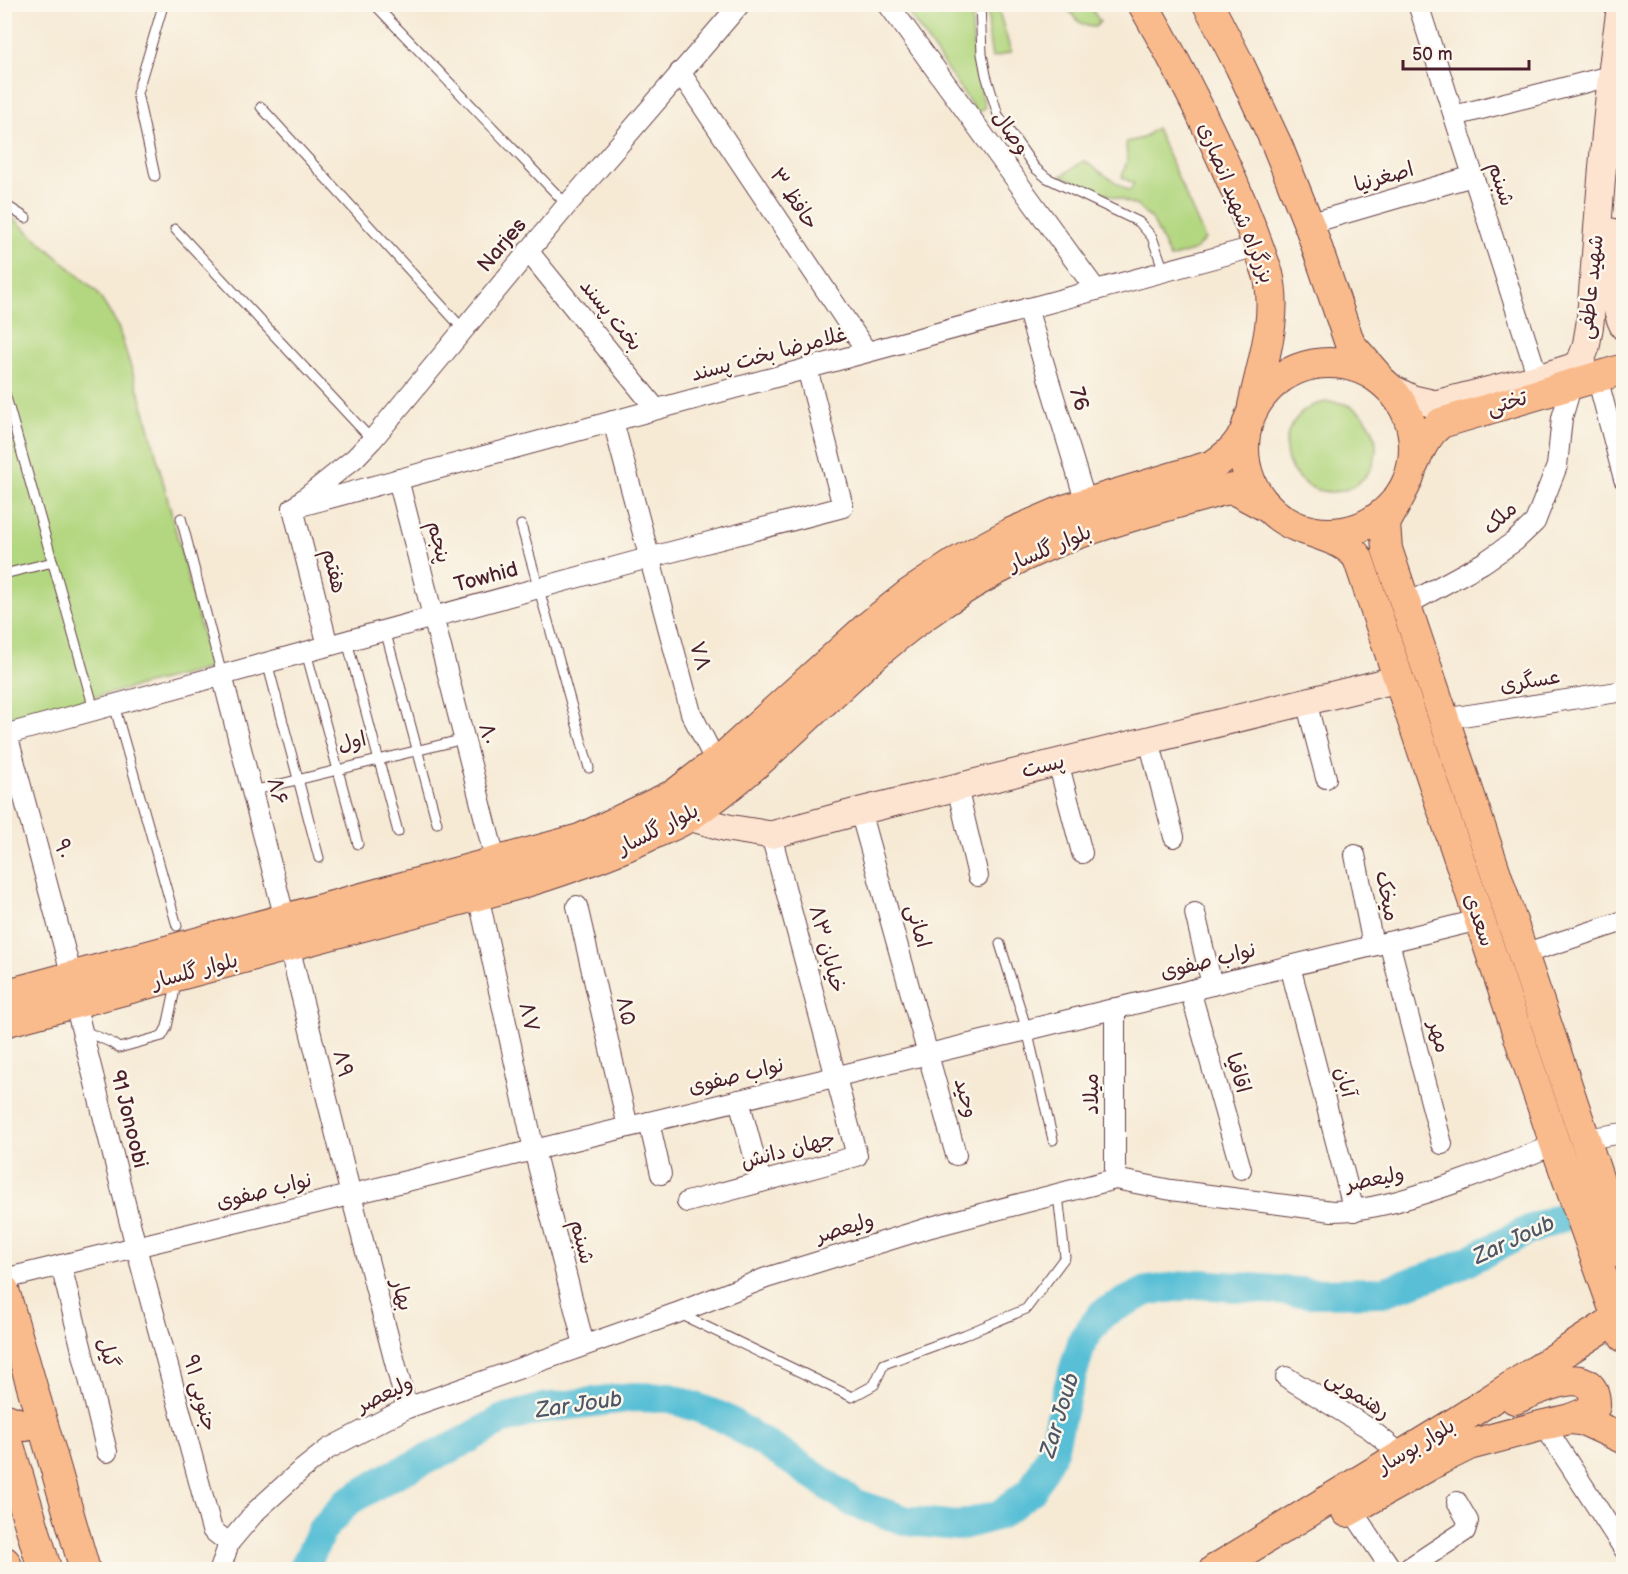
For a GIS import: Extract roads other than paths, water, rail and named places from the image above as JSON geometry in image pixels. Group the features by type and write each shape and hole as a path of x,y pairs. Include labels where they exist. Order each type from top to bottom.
{"highway":[{"path":"12,1426 45,1569"},
{"path":"4,1563 6,1569"}],"main road":[{"name":"بزرگراه شهید انصاری","path":"1143,4 1175,62 1209,132 1258,246 1270,280 1272,307 1270,325 1249,422"},
{"path":"1214,6 1259,105 1308,224 1350,344 1386,385 1400,401 1411,423 1414,447 1412,466 1401,494 1386,512 1362,527 1335,533 1307,530 1287,521 1269,507 1258,494 1249,474 1245,452 1249,422 1260,398 1277,381 1292,371 1310,365 1328,363 1346,364 1363,370 1386,385"},
{"name":"تختی","path":"1412,466 1424,441 1441,423 1593,374"},
{"name":"بلوار گلسار","path":"4,995 76,1003 496,863 580,839 675,794 716,762 865,629 910,593 957,562 1011,533 1066,509 1213,465 1236,448 1249,422"},
{"name":"بلوار گلسار","path":"4,1022 178,976 287,933 478,895 575,867 626,847 689,817 745,774 882,649 925,615 971,585 1022,557 1076,534 1220,491 1233,489 1269,507"},
{"name":"سعدی","path":"1401,494 1385,524 1387,549 1623,1255"},
{"name":"سعدی","path":"1307,530 1343,545 1353,551 1358,558 1559,1154 1612,1270 1621,1325"},
{"path":"4,1290 85,1569"},
{"name":"بلوار بوسار","path":"1214,1569 1621,1325"},
{"path":"4,1352 12,1426 68,1569"},
{"path":"1456,1422 1493,1406 1572,1379 1587,1383 1595,1393 1594,1406 1585,1413 1557,1422"},
{"path":"1557,1422 1585,1421 1623,1439"},
{"name":"بلوار بوسار","path":"1251,1569 1351,1509 1469,1445 1557,1422"}],"street":[{"name":"Narjes","path":"293,508 355,458 372,440 528,251 740,4"},
{"name":"وصال","path":"888,4 1096,290"},
{"name":"شبنم","path":"1418,4 1538,378"},
{"name":"شهید عاطفی","path":"1593,374 1586,347 1590,323 1610,76 1621,4"},
{"name":"حافظ ۳","path":"680,72 867,352"},
{"path":"1454,116 1610,76"},
{"name":"شهید عاطفی","path":"1601,172 1607,185 1612,226 1614,287 1623,327"},
{"name":"اصغرنیا","path":"1308,224 1473,176"},
{"name":"غلامرضا بخت پسند","path":"293,508 1258,246"},
{"name":"بخت پسند","path":"528,251 656,409"},
{"name":"76","path":"1027,308 1086,503"},
{"name":"Towhid","path":"6,734 648,558 843,507 807,368"},
{"path":"1593,374 1620,453 1623,478"},
{"name":"تختی","path":"1386,385 1413,399 1434,404 1538,378 1593,374"},
{"name":"ملک","path":"1406,605 1483,563 1515,541 1534,522 1557,466 1562,418 1593,374"},
{"path":"613,421 648,558"},
{"path":"355,458 352,470 354,476 366,488"},
{"name":"پنجم","path":"398,479 433,617"},
{"name":"هفتم","path":"293,508 338,643"},
{"name":"۷۸","path":"648,558 691,712 716,762"},
{"name":"۸۰","path":"433,617 496,863"},
{"name":"۸۶","path":"222,675 287,933"},
{"name":"پست","path":"689,817 728,828 771,835 1398,678"},
{"name":"عسگری","path":"1443,719 1623,691"},
{"path":"1306,701 1326,778"},
{"name":"۹۰","path":"6,734 76,1003"},
{"path":"1149,740 1174,837"},
{"path":"1058,762 1082,853"},
{"path":"957,787 978,876"},
{"name":"امانی","path":"860,811 929,1054"},
{"name":"خیابان ۸۳","path":"771,835 837,1076"},
{"name":"میخک","path":"1355,855 1381,944"},
{"name":"۸۷","path":"478,895 534,1150"},
{"name":"۸۵","path":"577,906 628,1127"},
{"path":"1195,913 1212,985"},
{"name":"نواب صفوی","path":"4,1279 1479,920"},
{"path":"1523,954 1623,921"},
{"name":"۸۹","path":"287,933 351,1195"},
{"name":"مهر","path":"1381,944 1442,1144"},
{"name":"آبان","path":"1290,966 1354,1211"},
{"name":"اقاقیا","path":"1190,990 1241,1169"},
{"name":"91 Jonoobi","path":"76,1003 136,1247"},
{"name":"میلاد","path":"1115,1008 1115,1179"},
{"name":"وحید","path":"929,1054 956,1155"},
{"name":"جهان دانش","path":"687,1202 857,1156 837,1076"},
{"path":"739,1100 761,1182"},
{"path":"649,1122 661,1174"},
{"path":"1587,1145 1623,1133"},
{"name":"شبنم","path":"534,1150 584,1345"},
{"name":"ولیعصر","path":"220,1569 229,1543 256,1511 299,1472 321,1455 407,1408 677,1313 766,1278 931,1227 1115,1179 1171,1190 1332,1211 1354,1211 1407,1199 1497,1168 1559,1154"},
{"name":"بهار","path":"351,1195 407,1408"},
{"name":"۹۱ جنوبی","path":"136,1247 212,1530 229,1543"},
{"name":"گیل","path":"61,1265 107,1452"},
{"name":"رهنمویی","path":"1286,1377 1370,1429 1402,1455"},
{"path":"1557,1422 1623,1549"},
{"path":"1406,1569 1465,1531 1468,1521 1457,1502"},
{"path":"1351,1509 1392,1569"}],"lane":[{"path":"155,176 137,93 162,9 160,4"},
{"path":"980,4 982,54 998,115 1035,168 1047,178 1139,222 1152,237 1164,271"},
{"path":"376,6 567,205"},
{"path":"261,107 463,329"},
{"path":"4,204 26,218"},
{"path":"175,229 372,440"},
{"path":"4,390 91,698 92,711"},
{"path":"182,518 222,675"},
{"path":"521,525 589,768"},
{"path":"4,574 52,562"},
{"path":"385,630 437,823"},
{"path":"338,643 380,760 398,832"},
{"path":"306,652 358,844"},
{"path":"267,662 319,858"},
{"path":"114,705 177,926"},
{"name":"اول","path":"252,791 464,739"},
{"path":"1000,944 1027,1030 1053,1140"},
{"path":"76,1003 110,1042 119,1048 162,1035 167,1027 178,976"},
{"path":"677,1313 852,1397 874,1385 884,1364 1026,1310 1065,1257 1058,1195"}],"waterway":[{"name":"Zar Joub","path":"303,1570 322,1530 347,1502 389,1477 461,1443 501,1420 544,1408 633,1397 671,1398 722,1417 854,1503 907,1521 958,1526 999,1515 1032,1490 1053,1450 1066,1395 1083,1339 1103,1313 1147,1291 1199,1284 1312,1293 1383,1292 1449,1270 1529,1230 1624,1193"}]}
